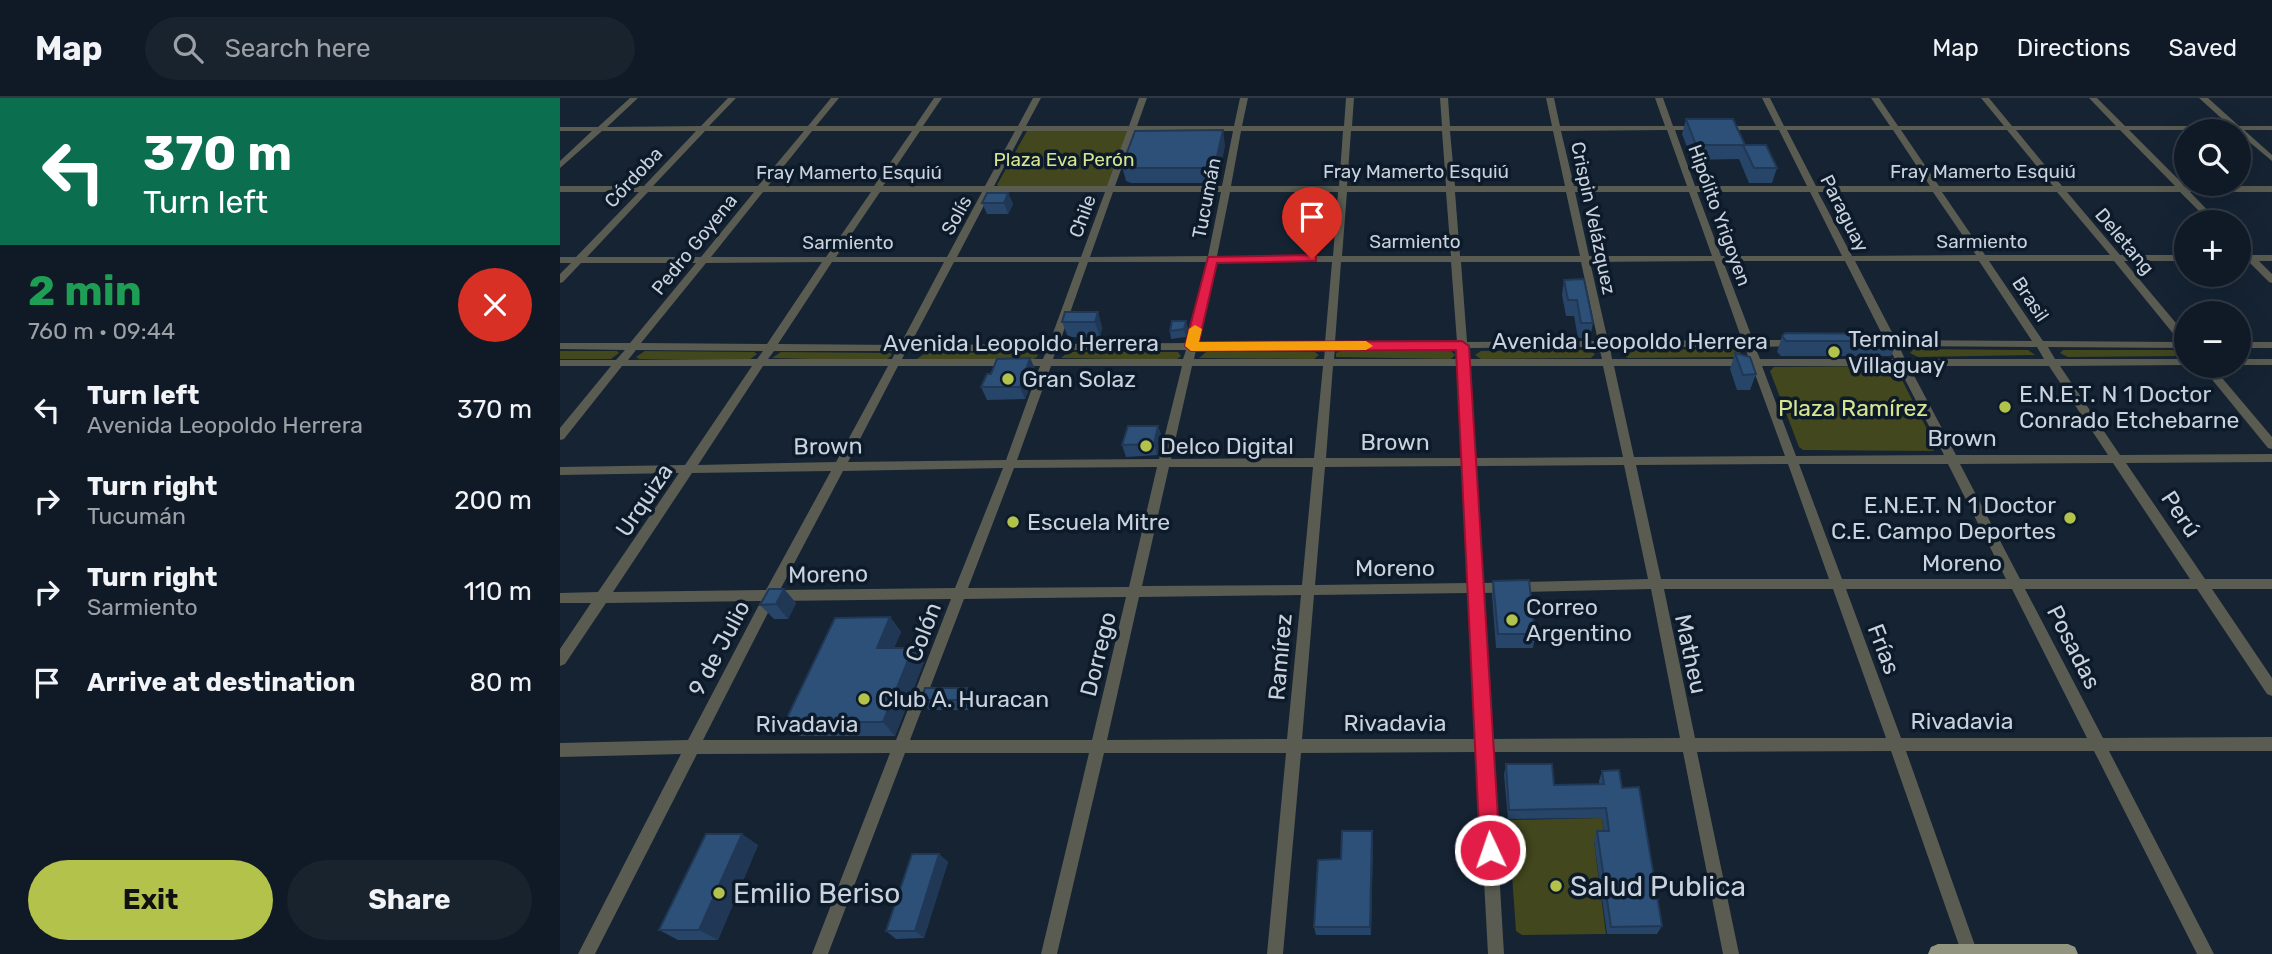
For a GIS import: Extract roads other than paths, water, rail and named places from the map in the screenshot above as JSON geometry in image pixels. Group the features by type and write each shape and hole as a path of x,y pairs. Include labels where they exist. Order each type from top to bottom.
{"main road":[{"path":"1938,954 2068,954"}],"street":[{"path":"560,165 634,98"},
{"name":"Córdoba","path":"560,280 732,98"},
{"name":"Pedro Goyena","path":"560,436 835,98"},
{"name":"Urquiza","path":"560,660 938,98"},
{"name":"Solís","path":"896,365 1037,98"},
{"name":"Chile","path":"1048,364 1143,98"},
{"name":"Tucumán","path":"1187,364 1212,259 1244,98"},
{"name":"Ramírez","path":"1275,954 1350,98"},
{"path":"1444,98 1462,346 1496,954"},
{"name":"Crispin Velázquez","path":"1550,98 1608,363"},
{"name":"Hipólito Yrigoyen","path":"1659,98 1748,343"},
{"name":"Paraguay","path":"1766,98 1893,343"},
{"name":"Brasil","path":"1875,98 2041,345"},
{"name":"Deletang","path":"1985,98 2174,328"},
{"path":"2093,98 2174,181"},
{"path":"2203,98 2227,119"},
{"path":"560,128 2174,128"},
{"path":"2251,128 2272,128"},
{"path":"2251,140 2272,159"},
{"name":"Fray Mamerto Esquiú","path":"560,189 2174,190"},
{"name":"Fray Mamerto Esquiú","path":"2251,189 2272,189"},
{"path":"2189,196 2204,210"},
{"name":"Sarmiento","path":"560,260 2174,258"},
{"path":"2251,258 2272,258"},
{"path":"2251,258 2272,280"},
{"path":"1748,343 1754,361"},
{"name":"Avenida Leopoldo Herrera","path":"560,346 904,348 1814,343"},
{"path":"1866,343 2174,343"},
{"path":"1893,343 1901,361"},
{"path":"2041,345 2053,362"},
{"path":"2251,345 2272,345"},
{"name":"Frías","path":"1754,361 1897,744 1970,954"},
{"name":"Posadas","path":"1901,361 2018,583 2207,954"},
{"name":"Perú","path":"2053,362 2272,690"},
{"name":"Avenida Leopoldo Herrera","path":"560,363 896,365 2174,362"},
{"path":"2251,362 2272,362"},
{"name":"Matheu","path":"1608,363 1731,954"},
{"name":"Colón","path":"820,954 962,593 1048,364"},
{"name":"Dorrego","path":"1049,954 1187,364"},
{"name":"9 de Julio","path":"586,954 770,596 896,365"},
{"path":"2216,378 2272,445"},
{"name":"Brown","path":"560,471 1010,464 2272,458"},
{"name":"Moreno","path":"560,598 1656,584 2272,584"},
{"name":"Rivadavia","path":"560,750 692,747 2272,744"}],"place":[{"name":"Terminal Villaguay","path":"1834,352"},
{"name":"Gran Solaz","path":"1008,379"},
{"name":"E.N.E.T. N 1 Doctor Conrado Etchebarne","path":"2005,407"},
{"name":"Delco Digital","path":"1146,446"},
{"name":"E.N.E.T. N 1 Doctor C.E. Campo Deportes","path":"2070,518"},
{"name":"Escuela Mitre","path":"1013,522"},
{"name":"Correo Argentino","path":"1512,620"},
{"name":"Club A. Huracan","path":"864,699"},
{"name":"Salud Publica","path":"1556,886"},
{"name":"Emilio Beriso","path":"719,893"}],"park label":[{"name":"Plaza Eva Perón","path":"1064,159"},
{"name":"Plaza Ramírez","path":"1853,408"}]}
